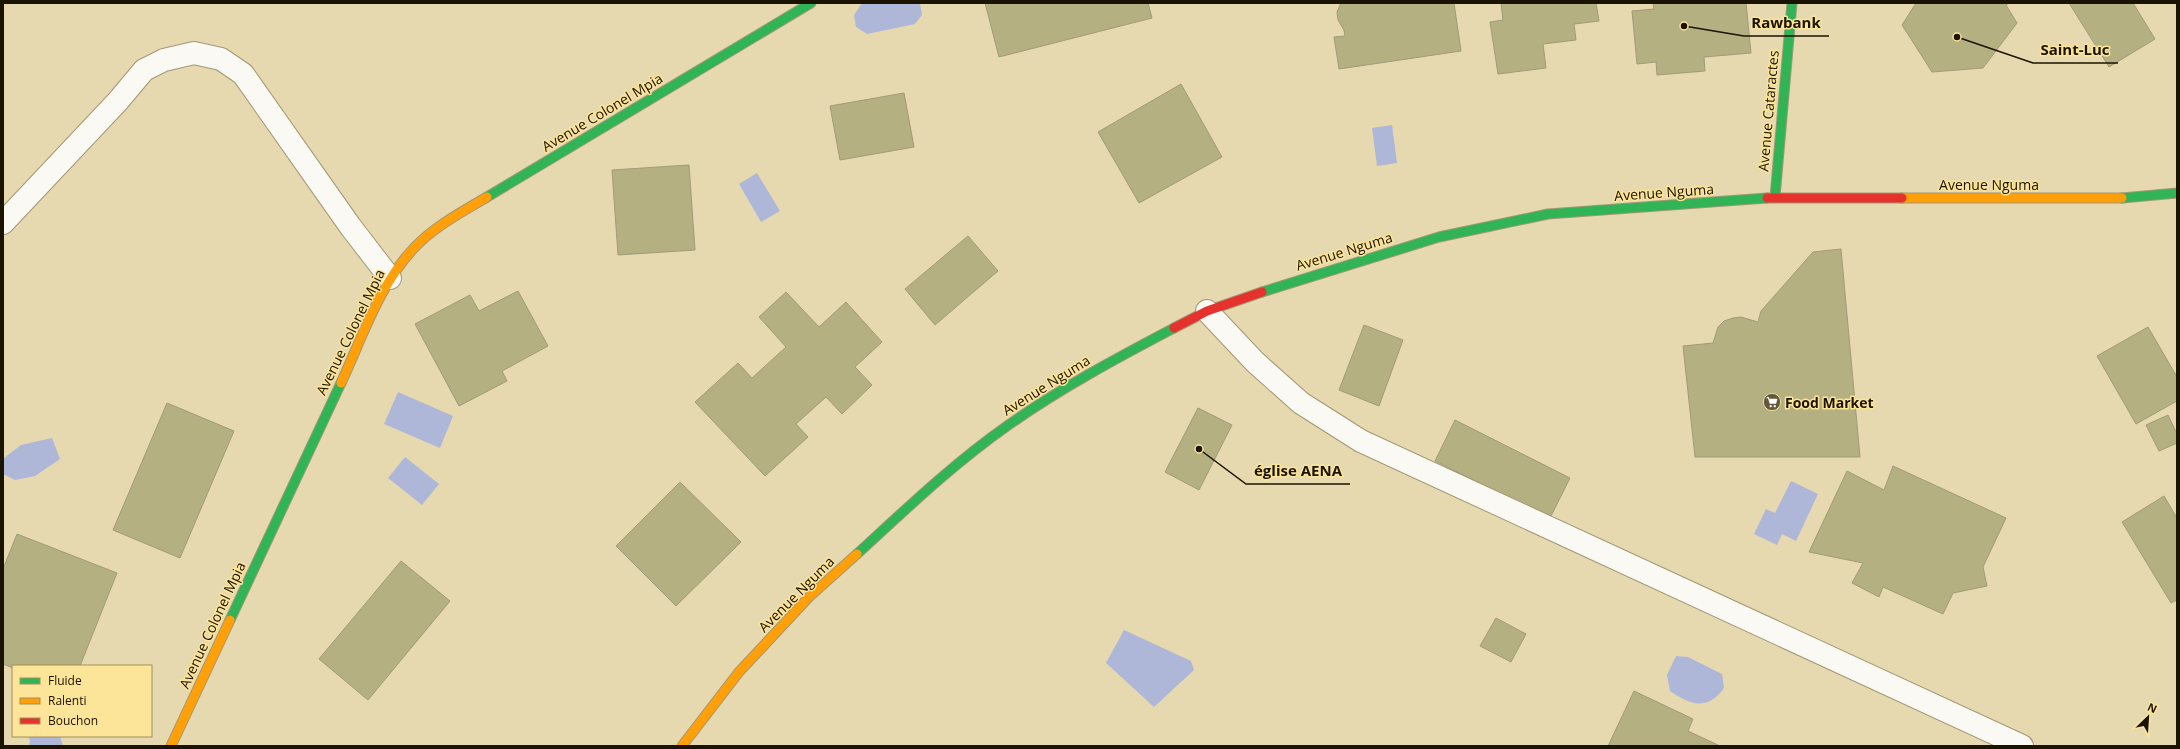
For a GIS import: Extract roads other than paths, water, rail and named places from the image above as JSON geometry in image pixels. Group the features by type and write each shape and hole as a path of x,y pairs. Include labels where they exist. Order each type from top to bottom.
{"main road":[{"name":"Avenue Cataractes","path":"1775,197 1792,3"},
{"name":"Avenue Colonel Mpia","path":"170,746 390,278 415,247 445,222 798,6"},
{"name":"Avenue Nguma","path":"682,746 739,672 809,597 941,477 1014,422 1112,361 1207,311 1311,275 1439,237 1548,214 1775,197 2083,198 2146,197 2177,193"}],"street":[{"path":"3,223 118,101 144,70 164,60 194,53 221,59 244,74 350,226 390,278"},
{"path":"1207,311 1255,362 1301,403 1361,441 2022,746"}],"water":[{"path":"862,3 920,3 922,15 915,24 867,34 856,27 854,15"},
{"path":"1392,125 1397,163 1377,166 1372,128"},
{"path":"757,173 780,211 761,222 739,184"},
{"path":"398,392 453,416 440,448 384,424"},
{"path":"52,438 60,459 35,476 15,480 3,474 4,458 21,445"},
{"path":"405,457 439,484 422,505 388,478"},
{"path":"1791,481 1818,494 1796,541 1782,534 1777,545 1754,534 1766,509 1775,513"},
{"path":"1124,630 1191,661 1194,670 1154,707 1106,663"},
{"path":"1676,656 1688,657 1722,674 1724,688 1712,700 1705,703 1692,702 1677,696 1670,691 1667,675"},
{"path":"28,737 60,737 63,746 29,746 30,740"}],"place":[{"name":"Rawbank","path":"1684,26"},
{"name":"Saint-Luc","path":"1957,37"},
{"name":"Food Market","path":"1772,402"},
{"name":"église AENA","path":"1199,449"}]}
